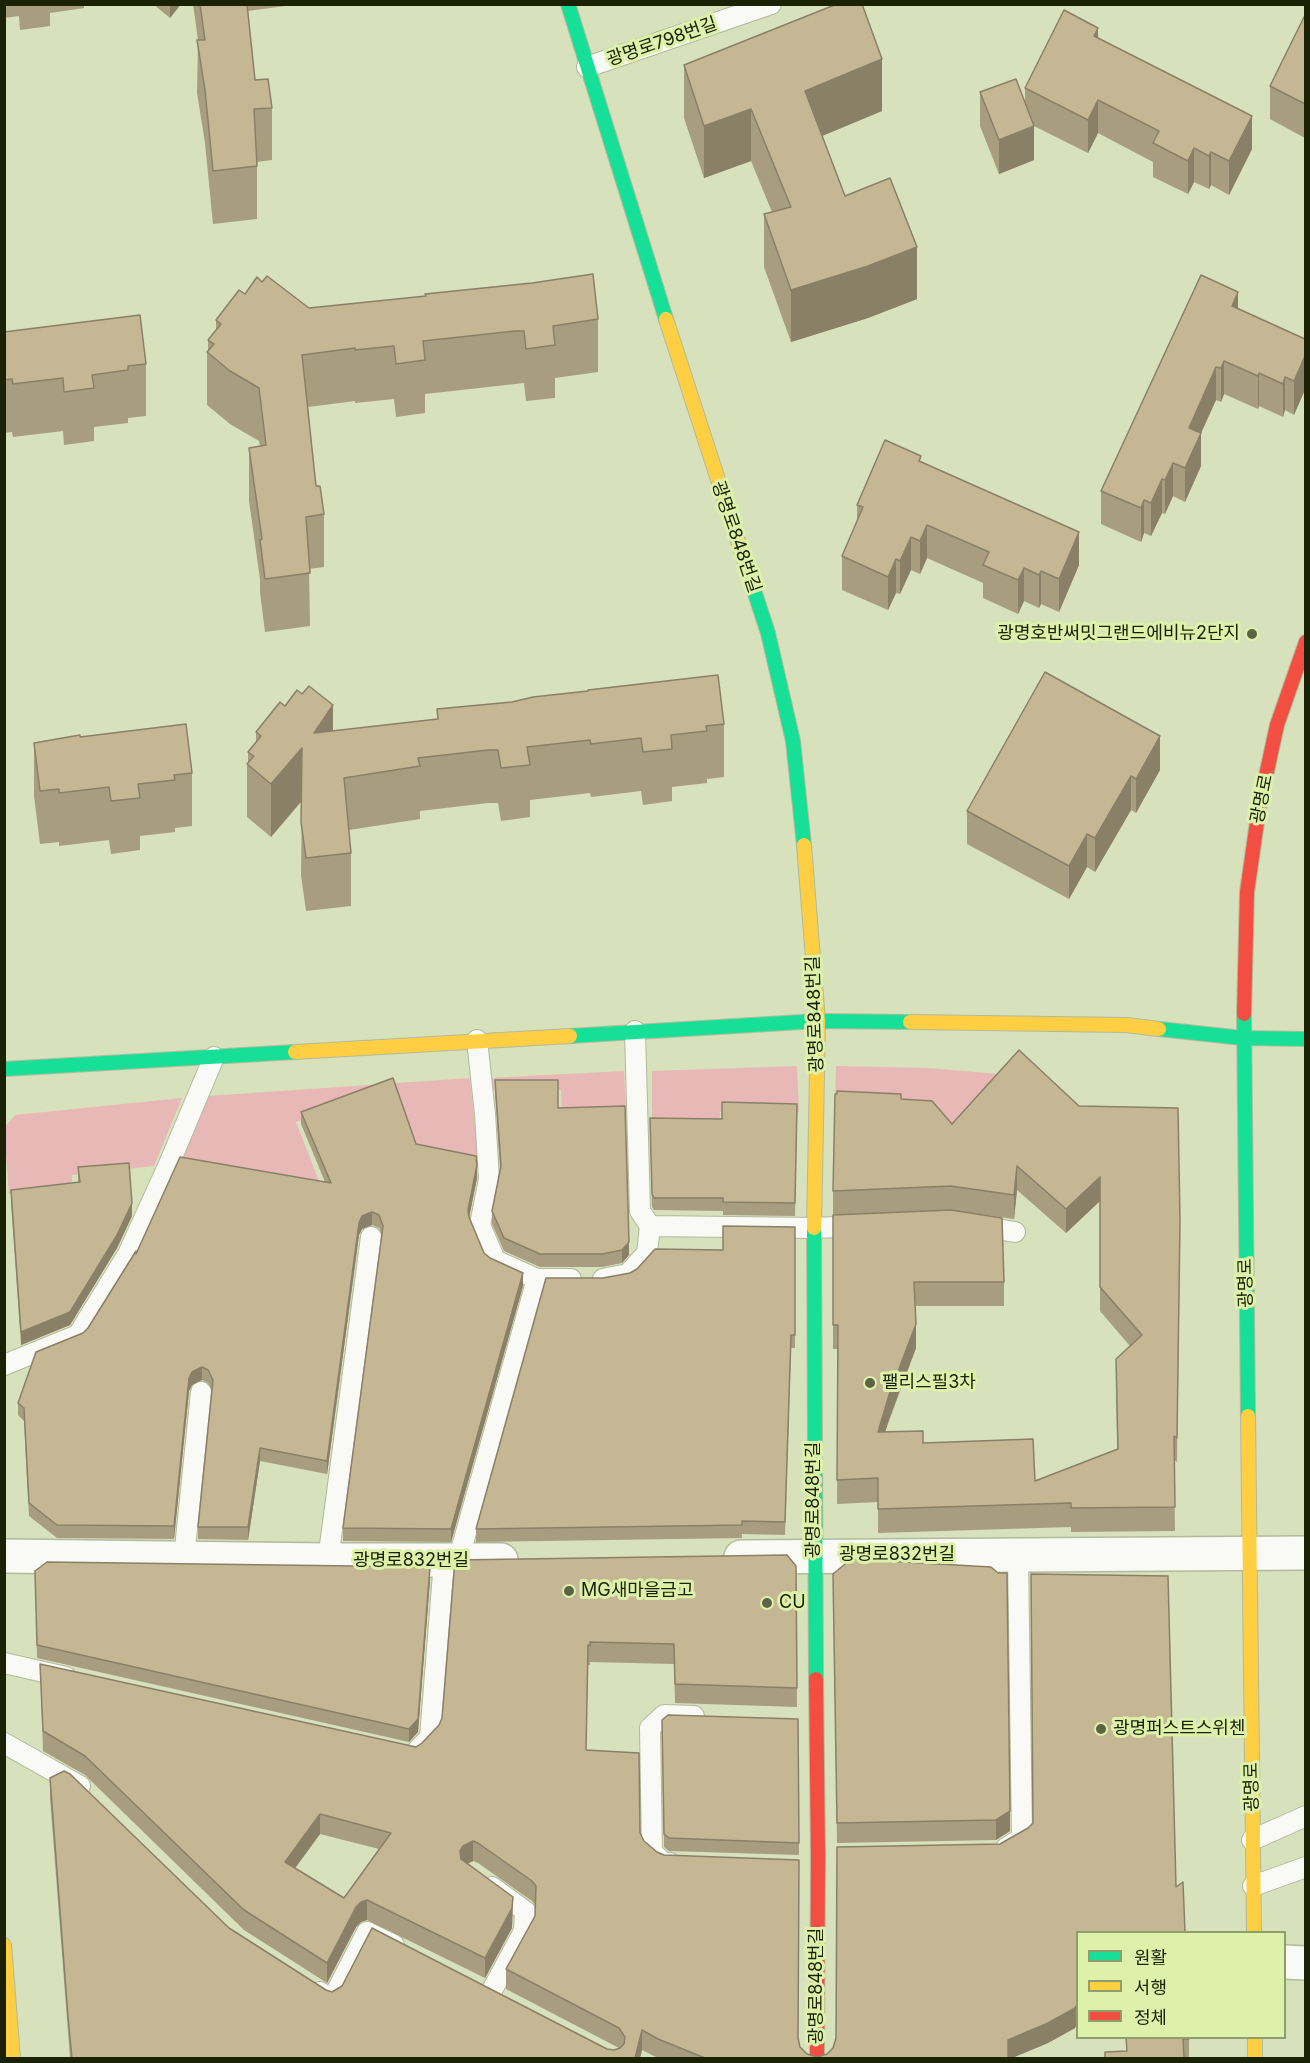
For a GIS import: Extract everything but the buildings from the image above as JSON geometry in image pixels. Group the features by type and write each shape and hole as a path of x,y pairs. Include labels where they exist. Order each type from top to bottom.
{"street":[{"name":"광명로848번길","path":"568,4 700,429 768,633 793,741 808,886 818,1021 814,1228 814,1556 817,1720 813,1864 818,2058"},
{"name":"광명로","path":"1254,1931 1243,1038 1247,892 1258,808 1277,725 1305,642"},
{"path":"4,1069 818,1021 1126,1025 1243,1038 1305,1039"},
{"name":"광명로832번길","path":"707,1557 1305,1553"},
{"name":"광명로832번길","path":"4,1556 529,1560"},
{"path":"4,1945 13,2058"},
{"path":"1286,1962 1305,1963"},
{"path":"1255,2039 1255,2058"}],"lane":[{"name":"광명로798번길","path":"587,67 771,4"},
{"path":"477,1040 489,1179 480,1225 495,1260 537,1279 603,1279 628,1274 647,1253 651,1227 640,1211 635,1031"},
{"path":"4,1365 78,1335 128,1254 214,1057"},
{"path":"962,1224 1015,1232"},
{"path":"651,1227 814,1228 883,1225"},
{"path":"328,1560 371,1237"},
{"path":"401,1752 413,1755 430,1737 451,1561 537,1279"},
{"path":"184,1558 201,1392"},
{"path":"989,1852 1000,1852 1022,1838 1018,1555"},
{"path":"4,1663 86,1682"},
{"path":"688,1864 664,1863 652,1852 650,1728 664,1715 711,1716"},
{"path":"794,1719 817,1720"},
{"path":"4,1743 77,1784 94,1800"},
{"path":"1252,1840 1305,1816"},
{"path":"813,1864 841,1855"},
{"path":"1253,1886 1305,1867"},
{"path":"480,1879 525,1911 524,1930 490,1994"},
{"path":"303,1982 332,2000 367,1932 408,1953"},
{"path":"469,1983 510,2004"}],"shaded area":[{"path":"797,1066 799,1112 720,1112 719,1127 652,1128 652,1071"},
{"path":"836,1066 927,1068 1011,1075 955,1138 835,1110"},
{"path":"624,1071 626,1115 562,1118 561,1090 490,1091 489,1078"},
{"path":"470,1078 478,1159 417,1153 393,1088 296,1122 323,1191 178,1164 208,1096"},
{"path":"182,1098 154,1166 72,1175 72,1188 9,1194 4,1128 15,1115"}],"traffic: fast":[{"path":"568,4 666,319"},
{"path":"747,569 768,633 793,741 804,845"},
{"path":"1244,1014 1248,1416"},
{"path":"570,1036 818,1021 910,1022"},
{"path":"1159,1029 1243,1038 1306,1039"},
{"path":"4,1069 295,1052"},
{"path":"814,1228 816,1679"}],"traffic: slow":[{"path":"666,319 747,569"},
{"path":"804,845 818,1021 814,1228"},
{"path":"910,1022 1126,1025 1159,1029"},
{"path":"295,1052 570,1036"},
{"path":"1248,1416 1254,1931"},
{"path":"4,1945 13,2058"},
{"path":"1255,2039 1255,2058"}],"traffic: jam":[{"path":"1244,1014 1247,892 1259,808 1277,725 1306,642"},
{"path":"816,1679 817,2058"}],"place":[{"name":"광명호반써밋그랜드에비뉴2단지","path":"1252,634"},
{"name":"팰리스필3차","path":"870,1383"},
{"name":"MG새마을금고","path":"569,1591"},
{"name":"CU","path":"767,1603"},
{"name":"광명퍼스트스위첸","path":"1101,1729"}]}
